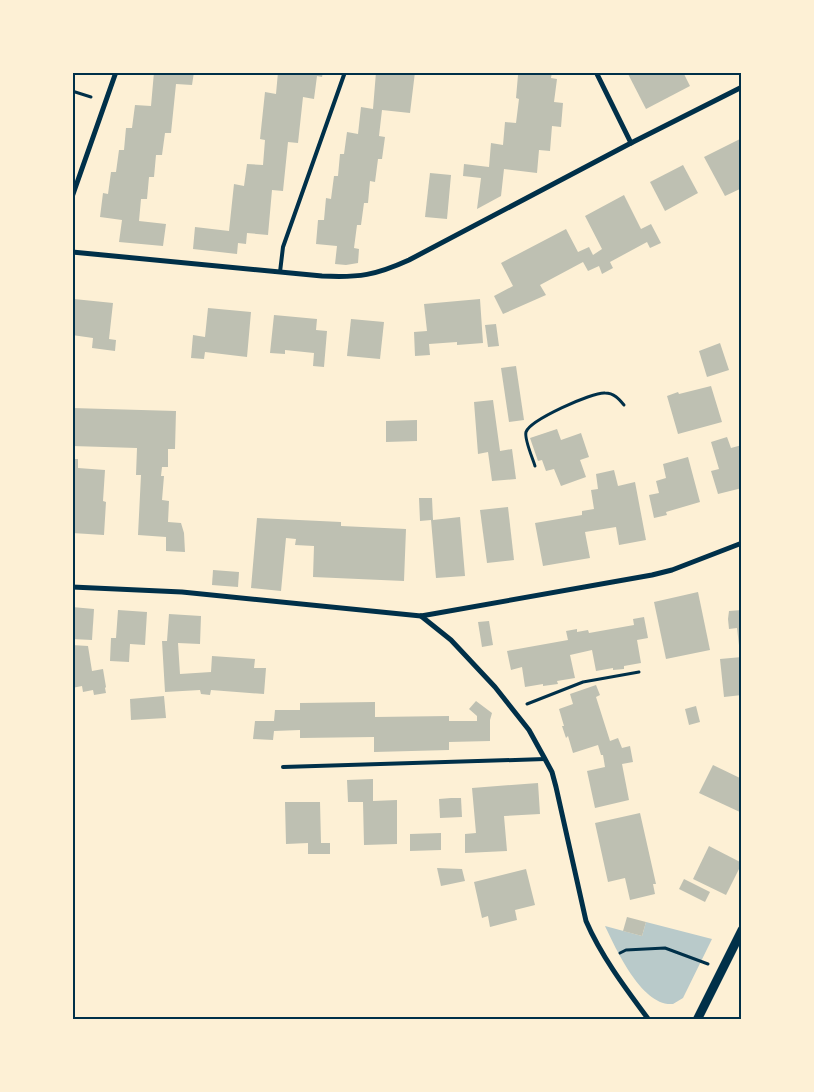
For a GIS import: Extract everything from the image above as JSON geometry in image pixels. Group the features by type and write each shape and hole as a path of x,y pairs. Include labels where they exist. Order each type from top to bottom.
{"street":[{"path":"72,196 116,72"},
{"path":"596,72 631,143"},
{"path":"72,252 280,272 361,277 387,270 742,87"},
{"path":"72,587 182,592 420,616 657,574 742,543"},
{"path":"420,616 451,640 495,687 529,730 545,758 552,772 556,787 586,921 608,960 650,1020"},
{"path":"697,1020 742,930"}],"lane":[{"path":"280,272 284,247 345,72"},
{"path":"283,767 545,758"}],"path":[{"path":"535,466 525,436 527,429 532,424 571,403 598,393 611,394 624,405"},
{"path":"513,709 583,682 639,672"},
{"path":"608,960 626,950 665,948 722,969"}],"shaded area":[{"path":"646,922 712,939 683,998 673,1004 662,1002 651,996 641,987 623,962 605,926 642,936"}],"building":[{"path":"154,72 194,72 192,85 176,84 171,133 165,133 162,155 156,155 154,177 149,177 147,199 141,199 139,221 166,224 163,246 119,242 122,220 100,217 103,193 108,194 111,172 116,172 119,150 124,150 126,128 132,128 135,105 151,106"},
{"path":"278,72 323,72 322,77 317,76 314,99 303,97 298,143 288,142 283,191 272,190 268,235 247,233 246,244 238,243 237,254 193,249 195,227 229,231 234,184 244,186 247,164 263,165 265,140 260,139 265,92 276,94"},
{"path":"376,72 415,72 410,113 382,110 379,136 385,137 382,159 378,159 375,182 370,181 368,203 364,203 361,225 357,225 354,248 359,249 358,263 335,264 337,246 316,244 318,220 324,220 326,198 331,199 334,176 338,176 340,154 344,154 347,132 358,134 361,107 373,109"},
{"path":"510,72 552,72 551,78 557,79 554,102 563,103 561,127 552,126 550,151 539,150 537,173 504,169 501,196 477,209 481,178 463,176 464,164 489,167 491,143 503,145 505,122 516,123 519,99 516,98 518,75 510,74"},
{"path":"627,72 683,72 690,86 646,109"},
{"path":"742,138 742,188 725,196 704,157"},
{"path":"683,165 698,193 665,211 650,182"},
{"path":"430,173 451,175 447,219 425,217"},
{"path":"624,195 641,229 651,224 661,243 650,248 647,242 610,262 613,268 602,274 599,266 588,271 583,262 540,285 546,295 503,314 494,296 513,286 501,263 566,229 578,252 589,247 593,255 602,249 585,216"},
{"path":"74,299 113,303 109,339 116,340 115,351 92,348 93,338 72,335"},
{"path":"480,299 483,343 457,345 457,342 429,344 430,355 415,356 414,332 427,331 424,304"},
{"path":"208,308 251,312 247,357 205,352 204,359 191,358 193,335 205,337"},
{"path":"274,315 317,319 316,330 327,331 324,367 313,366 314,353 285,350 285,354 270,353"},
{"path":"351,319 384,322 380,359 347,356"},
{"path":"496,324 499,346 488,347 485,325"},
{"path":"720,343 729,370 707,377 699,351"},
{"path":"516,366 524,420 509,422 501,368"},
{"path":"711,386 722,422 678,434 667,396"},
{"path":"493,400 500,451 512,449 516,479 492,481 488,452 478,454 474,402"},
{"path":"72,408 176,411 175,449 168,449 168,467 162,467 161,476 164,476 162,500 169,501 168,522 181,523 184,533 185,552 166,551 166,537 138,535 141,475 136,475 137,448 72,446"},
{"path":"417,420 417,441 386,442 386,421"},
{"path":"557,429 561,440 581,433 589,457 580,460 586,477 561,486 554,469 546,471 542,460 538,461 530,438"},
{"path":"727,437 731,448 742,445 742,488 718,494 711,471 719,469 711,442"},
{"path":"688,457 700,502 666,512 667,515 654,518 649,495 659,493 656,481 666,478 663,464"},
{"path":"72,459 78,459 78,468 105,470 103,501 106,502 104,535 72,533"},
{"path":"614,470 618,486 635,482 646,540 619,545 616,527 585,532 590,558 543,566 535,523 582,515 582,511 594,509 591,490 598,489 596,474"},
{"path":"419,498 432,498 433,520 460,517 465,576 436,578 431,520 420,521"},
{"path":"508,507 514,560 487,563 480,510"},
{"path":"257,518 341,522 341,526 406,529 404,581 313,577 314,546 295,545 296,539 286,538 281,591 251,588"},
{"path":"213,570 239,572 238,587 212,585"},
{"path":"698,592 710,650 666,659 654,602"},
{"path":"72,607 94,609 92,640 72,639"},
{"path":"118,610 147,612 145,645 130,644 129,662 110,661 111,638 116,638"},
{"path":"742,610 742,654 740,654 737,628 729,629 728,619 729,611"},
{"path":"169,614 201,616 200,644 178,643 180,674 211,672 212,656 255,659 254,668 266,668 264,694 211,690 210,695 201,694 200,690 165,692 162,641 167,641"},
{"path":"644,617 648,638 637,640 641,663 624,666 624,669 613,670 613,668 596,671 592,650 570,655 575,678 557,681 558,684 525,687 522,667 511,670 507,651 568,640 566,631 577,629 577,632 588,630 589,633 634,625 633,619"},
{"path":"489,621 493,645 482,647 478,622"},
{"path":"72,645 88,646 92,671 103,669 106,693 94,695 93,690 83,692 82,686 72,688"},
{"path":"742,657 742,695 724,697 720,659"},
{"path":"596,685 600,695 596,697 610,741 618,738 622,748 630,746 633,762 622,764 629,800 595,808 587,771 605,767 603,755 601,755 598,745 573,753 568,736 566,738 562,726 564,726 559,709 573,704 570,694"},
{"path":"164,696 166,718 131,720 130,699"},
{"path":"476,701 492,713 490,741 449,742 449,750 374,752 374,737 300,738 300,730 274,731 273,740 253,739 255,721 274,721 275,710 300,710 300,703 375,702 375,717 449,716 449,721 477,721 477,716 469,709"},
{"path":"696,706 700,722 689,725 685,709"},
{"path":"713,765 742,779 742,813 699,793"},
{"path":"373,779 373,801 397,800 397,844 364,845 363,802 348,802 347,780"},
{"path":"538,783 540,814 504,816 507,851 465,853 465,834 476,833 472,788"},
{"path":"461,798 462,817 440,818 439,799"},
{"path":"285,802 320,802 321,843 330,843 330,854 308,854 308,843 286,844"},
{"path":"640,813 656,884 653,884 655,894 630,900 625,878 608,882 595,823"},
{"path":"441,833 441,850 410,851 410,834"},
{"path":"709,846 742,863 726,895 693,879"},
{"path":"437,868 462,869 465,881 441,886"},
{"path":"526,869 535,905 515,910 517,920 490,927 488,916 482,918 474,882"},
{"path":"684,879 710,892 705,902 679,889"},
{"path":"627,917 646,922 642,936 623,931"}]}
